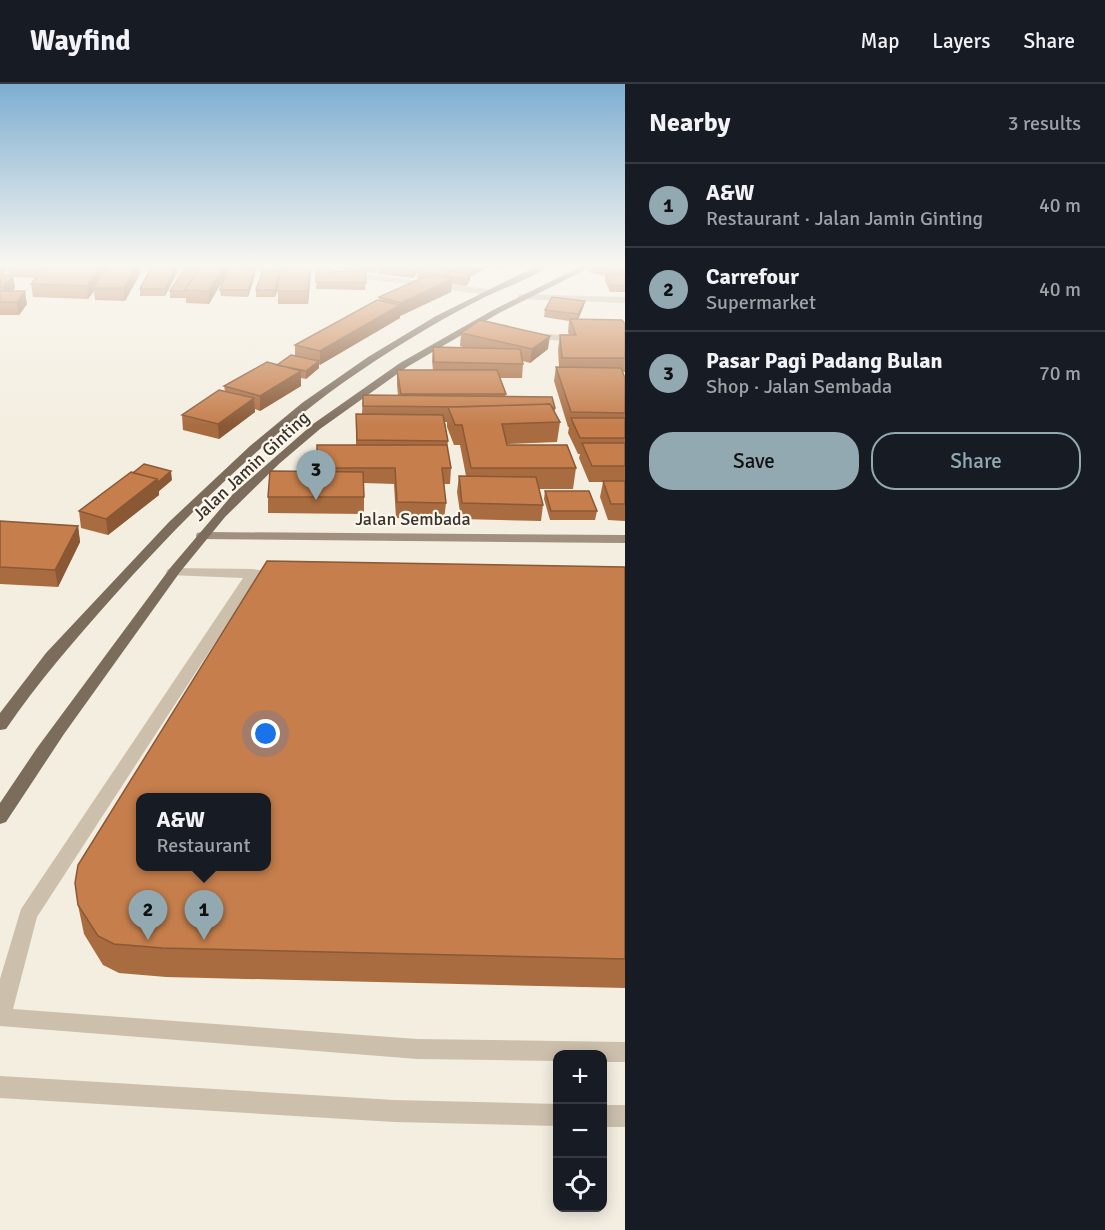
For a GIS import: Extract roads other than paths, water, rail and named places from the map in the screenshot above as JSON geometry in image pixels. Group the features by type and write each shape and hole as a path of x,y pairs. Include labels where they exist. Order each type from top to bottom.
{"main road":[{"name":"Jalan Jamin Ginting","path":"0,725 42,667 161,537 221,478 276,429 332,387 397,342 439,318"},
{"name":"Jalan Jamin Ginting","path":"0,817 34,761 173,572 239,496 307,435 367,388 482,318"}],"street":[{"path":"470,325 487,329"},
{"path":"518,334 539,338 563,338"},
{"name":"Jalan Sembada","path":"202,536 625,539"},
{"path":"173,572 277,574"},
{"path":"253,573 28,915 0,1017 417,1049 625,1052"},
{"path":"0,1087 394,1111 553,1115"},
{"path":"607,1116 625,1116"}],"place":[{"name":"Pasar Pagi Padang Bulan","path":"316,500"},
{"name":"Carrefour","path":"148,940"},
{"name":"A&W","path":"204,940"}]}
